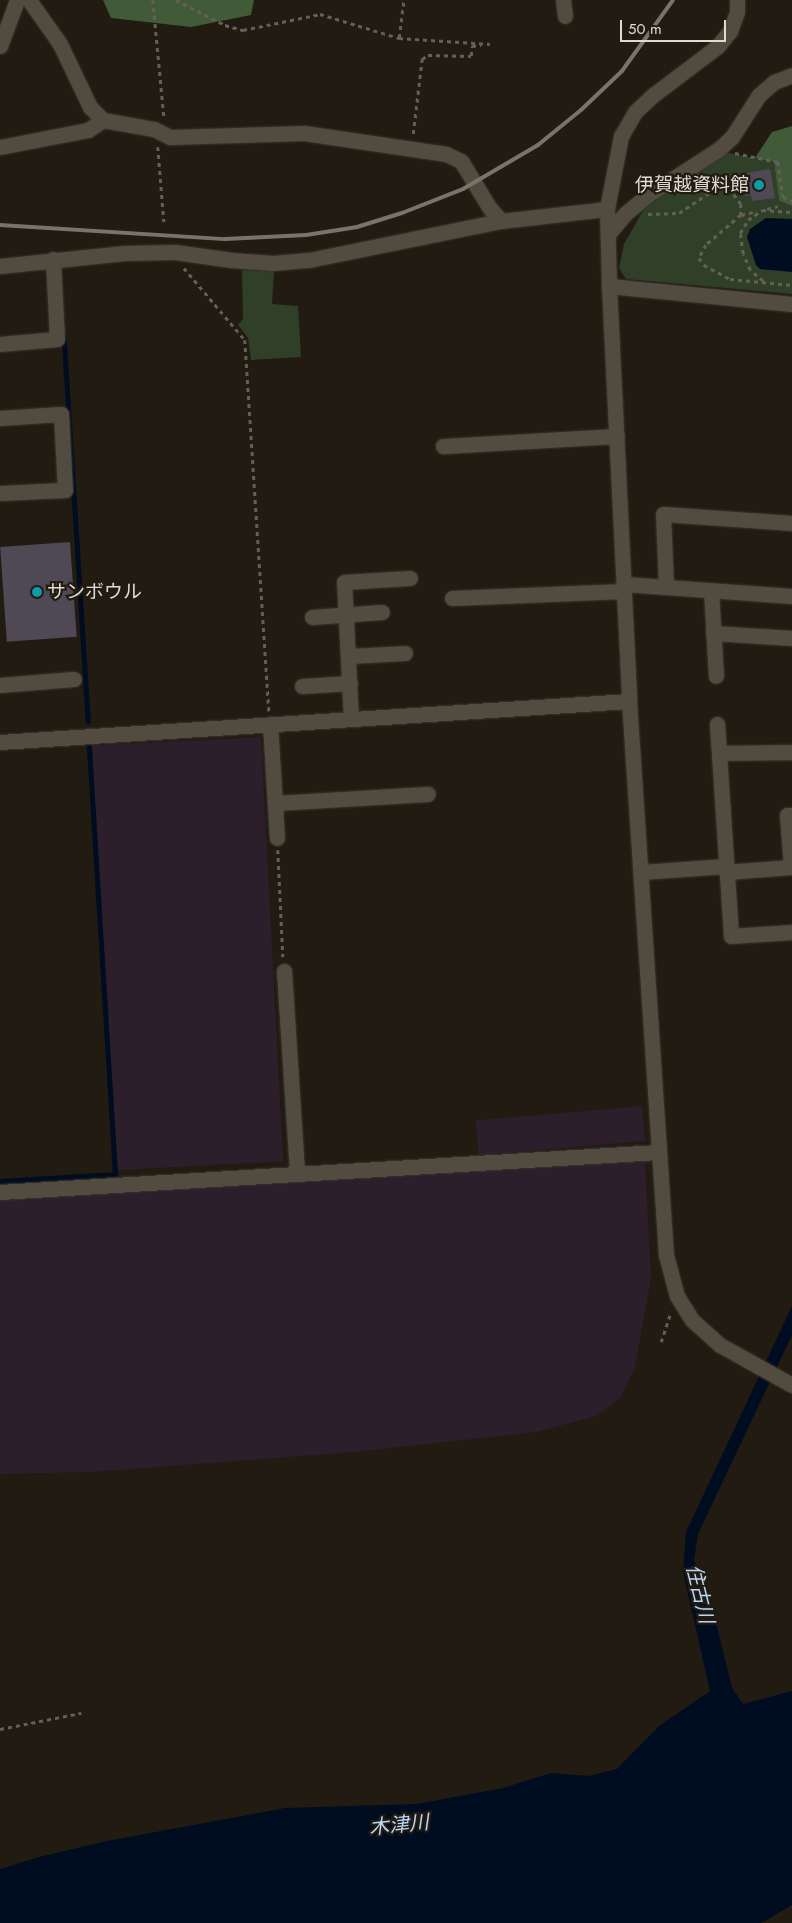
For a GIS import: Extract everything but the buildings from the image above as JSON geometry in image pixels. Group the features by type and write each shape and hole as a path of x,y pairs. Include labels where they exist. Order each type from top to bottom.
{"street":[{"path":"0,46 17,0"},
{"path":"29,0 60,44 90,107 103,120 161,132 170,137 304,132 446,154 461,161 489,207 501,221"},
{"path":"563,0 565,16"},
{"path":"737,0 737,12 730,31 718,46 652,96 635,112 621,136 607,209 609,286 629,702 666,1255 678,1296 692,1320 736,1356 792,1385"},
{"path":"609,233 626,213 719,149 732,136 759,95 774,82 792,75"},
{"path":"0,147 88,130 103,120"},
{"path":"0,266 53,259 174,252 248,261 309,260 501,221 607,209"},
{"path":"0,344 57,339 53,259"},
{"path":"609,286 792,304"},
{"path":"0,418 61,414 65,490 0,493"},
{"path":"443,446 617,436"},
{"path":"666,587 663,514 792,523"},
{"path":"351,719 344,582 410,578"},
{"path":"452,598 624,587 666,587 792,596"},
{"path":"711,590 716,676"},
{"path":"312,617 382,612"},
{"path":"713,633 792,638"},
{"path":"348,656 405,653"},
{"path":"0,684 74,679"},
{"path":"302,686 350,684"},
{"path":"0,742 629,702"},
{"path":"270,724 277,838"},
{"path":"717,724 731,936 792,932"},
{"path":"720,753 792,752"},
{"path":"275,803 428,794"},
{"path":"641,872 791,867 787,816 792,815"},
{"path":"284,971 297,1174"},
{"path":"0,1192 658,1152"}],"path":[{"path":"153,0 165,124 161,132 158,149 164,222"},
{"path":"176,0 224,25 243,30 320,14 399,38 490,44 472,46 471,56 428,55 422,59 412,150"},
{"path":"399,38 404,0"},
{"path":"719,149 778,162 783,197 792,201"},
{"path":"626,213 680,213 715,189 729,188 741,204 741,215"},
{"path":"778,206 741,215 706,245 699,258 704,265 730,280 792,285"},
{"path":"764,282 750,270 743,254 740,234 748,220 762,210 791,211"},
{"path":"174,252 179,262 245,340 270,724"},
{"path":"277,838 284,971"},
{"path":"660,1342 678,1296"},
{"path":"0,1729 81,1713"}],"shaded area":[{"path":"261,737 283,1161 114,1170 92,746"},
{"path":"642,1106 645,1141 479,1155 476,1121"},
{"path":"645,1161 651,1278 635,1367 621,1397 596,1416 537,1432 353,1452 91,1472 0,1474 0,1198"}],"green space":[{"path":"103,0 254,0 251,15 191,27 111,18"},
{"path":"792,126 792,206 779,201 774,162 755,158 772,132"},
{"path":"724,152 774,162 779,201 792,206 792,294 626,279 619,268 624,244 649,200"},
{"path":"242,270 274,271 272,304 298,306 301,357 251,360 248,338 238,325 243,319"}],"water":[{"path":"766,218 792,219 792,272 760,269 756,265 747,237 750,229"},
{"path":"792,1306 792,1335 698,1534 694,1560 707,1585 732,1688 743,1704 792,1691 792,1905 761,1923 0,1923 0,1869 39,1857 107,1841 285,1808 417,1804 503,1788 551,1773 589,1776 617,1769 659,1726 710,1691 683,1572 686,1532"}],"waterway":[{"path":"64,336 88,721"},
{"path":"0,1181 115,1174 89,748"}],"railway":[{"path":"0,225 225,239 306,235 357,227 402,213 463,189 538,145 581,110 622,71 673,0"}],"place":[{"name":"伊賀越資料館","path":"759,185"},
{"name":"サンボウル","path":"37,592"}],"water label":[{"name":"住古川","path":"700,1594"},
{"name":"木津川","path":"399,1825"}]}
